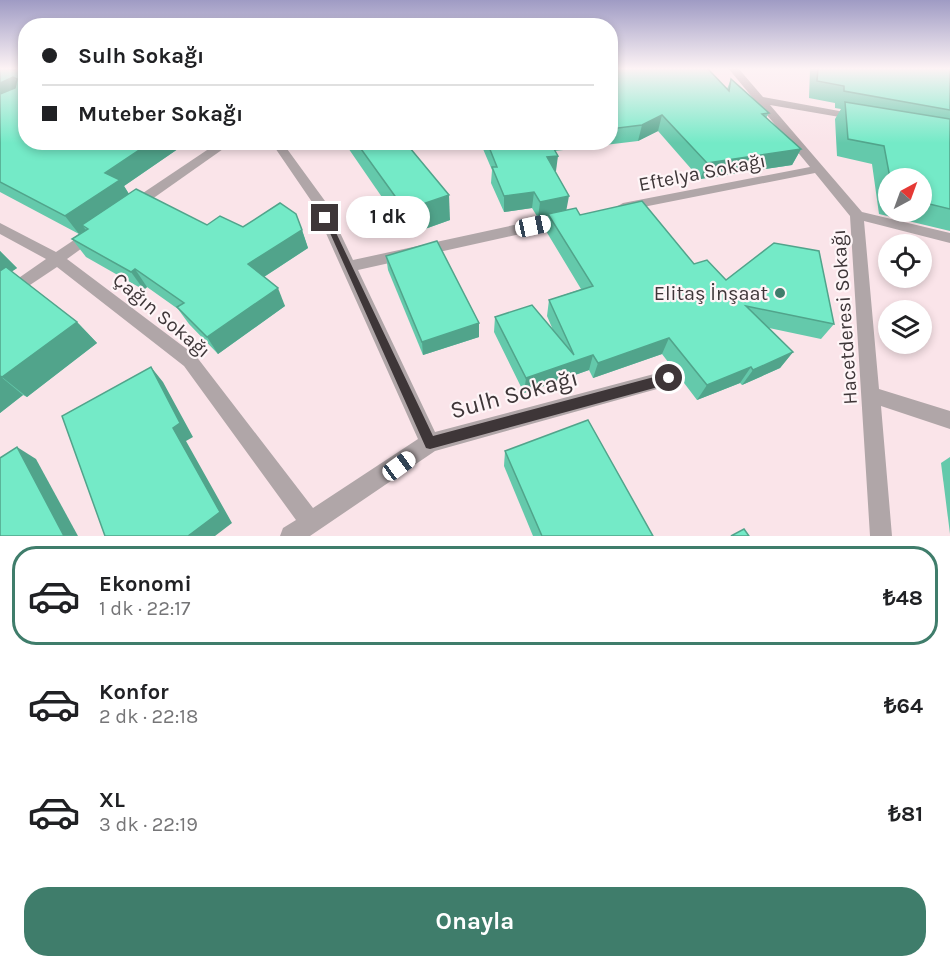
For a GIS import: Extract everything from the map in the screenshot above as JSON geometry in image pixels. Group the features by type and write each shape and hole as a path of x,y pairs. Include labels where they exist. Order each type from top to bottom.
{"street":[{"name":"Hacetderesi Sokağı","path":"754,93 857,215 880,536"},
{"path":"760,100 870,119"},
{"path":"120,215 216,150"},
{"path":"282,150 318,201 430,443"},
{"name":"Eftelya Sokağı","path":"613,209 818,169"},
{"path":"857,215 950,238"},
{"path":"348,267 579,216"},
{"name":"Çağın Sokağı","path":"0,228 57,259 190,362 311,523"},
{"path":"0,298 101,228"},
{"name":"Sulh Sokağı","path":"291,536 430,443 669,378"},
{"path":"870,394 950,420"}],"building":[{"path":"18,93 18,150 139,150 105,173 120,180 65,216 0,182 0,94"},
{"path":"618,93 747,93 769,113 762,114 801,149 707,163 662,115 642,125 618,128"},
{"path":"855,93 950,93 950,110"},
{"path":"845,102 950,119 950,209 932,205 932,168 888,168 884,146 848,139"},
{"path":"362,150 412,150 449,195 405,210"},
{"path":"490,150 555,150 558,156 547,157 569,196 540,202 534,192 504,196 492,167 497,167"},
{"path":"136,189 207,225 220,216 243,227 280,203 296,214 302,230 248,264 278,288 207,337 177,307 184,303 135,269 131,272 72,239 88,229 82,225"},
{"path":"642,201 694,264 707,260 726,280 774,243 819,251 834,324 746,306 793,352 753,370 751,367 707,385 669,338 598,363 593,355 526,378 495,317 532,305 574,355 549,300 593,286 548,214 576,208 580,215"},
{"path":"437,241 479,323 422,342 386,256"},
{"path":"6,267 77,322 2,377 0,376 0,271"},
{"path":"151,367 180,423 173,428 220,512 188,536 105,536 62,416"},
{"path":"588,420 653,536 542,536 505,451"},
{"path":"17,447 64,536 0,536 0,458"},
{"path":"744,529 749,536 731,536"}],"place":[{"name":"Elitaş İnşaat","path":"780,293"}],"route":[{"path":"325,218 430,443 669,378"}]}
